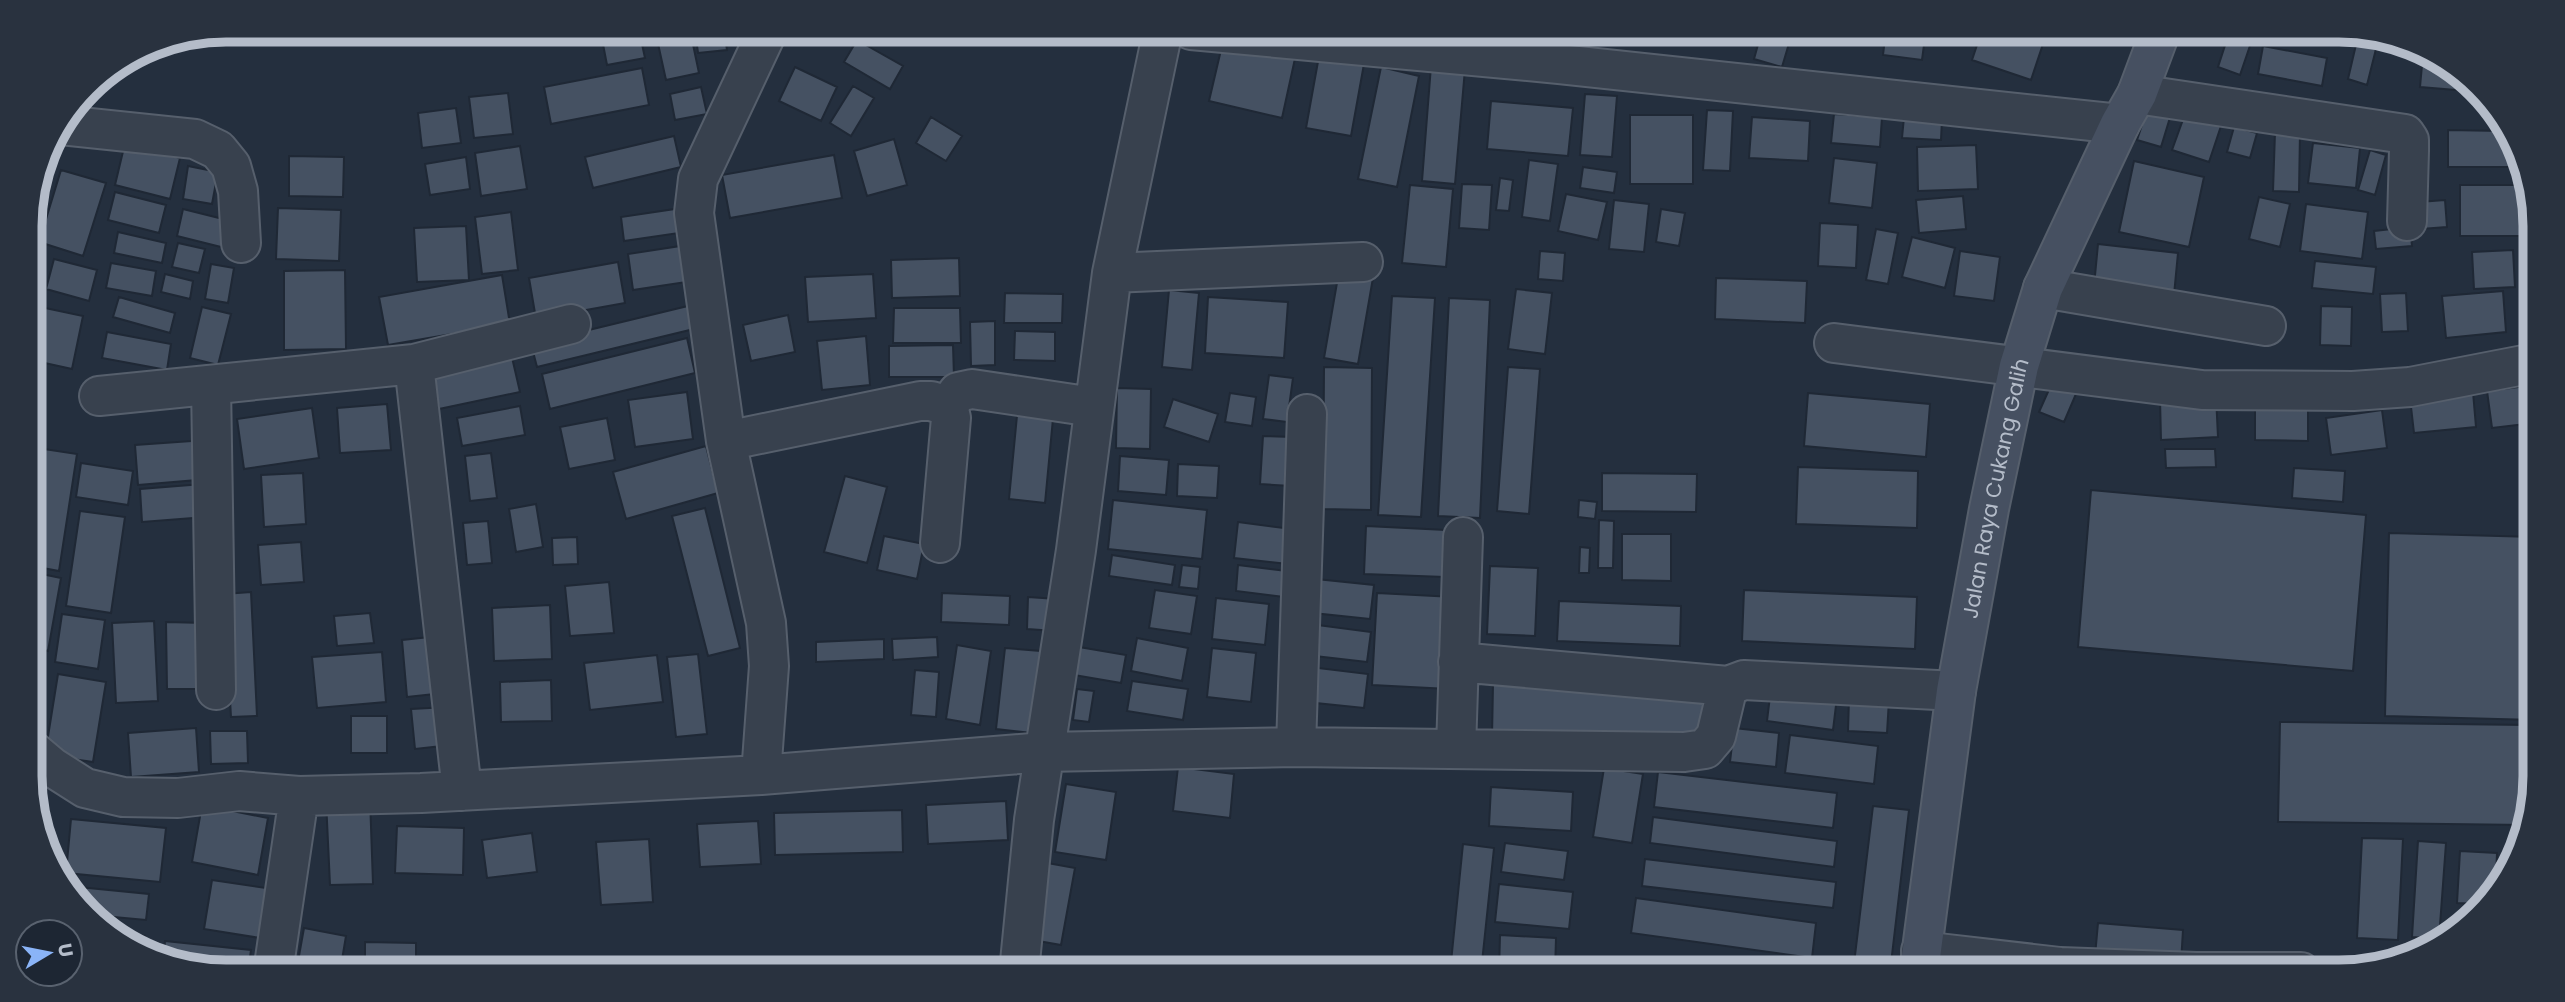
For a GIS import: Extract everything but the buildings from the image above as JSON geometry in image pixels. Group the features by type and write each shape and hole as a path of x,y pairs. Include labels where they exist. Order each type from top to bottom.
{"main road":[{"name":"Jalan Raya Cukang Galih","path":"1920,960 1956,691 1989,509 2019,366 2043,288 2129,109 2156,42"}],"street":[{"path":"761,775 769,666 766,623 726,441 695,229 694,201 698,179 762,42"},
{"path":"1020,960 1034,820 1076,550 1112,272 1160,42"},
{"path":"1320,42 2404,134 2409,140 2407,221"},
{"path":"72,126 195,139 218,150 231,166 238,191 242,243"},
{"path":"1112,272 1363,262"},
{"path":"2043,288 2266,326"},
{"path":"99,396 414,364 571,324"},
{"path":"1834,344 2202,390 2353,391 2410,387 2523,365"},
{"path":"414,364 462,791"},
{"path":"211,385 216,690"},
{"path":"940,543 951,418 948,406 958,392 972,390 1093,407"},
{"path":"726,441 920,401 948,406"},
{"path":"1296,747 1307,414"},
{"path":"1456,749 1463,537"},
{"path":"1458,662 1728,686 1744,680 1764,679 1956,691"},
{"path":"42,766 85,788 123,797 178,799 239,791 299,796 462,791 761,775 1044,752 1296,747 1684,752 1705,749 1716,736 1728,686"},
{"path":"275,960 299,796"}]}
